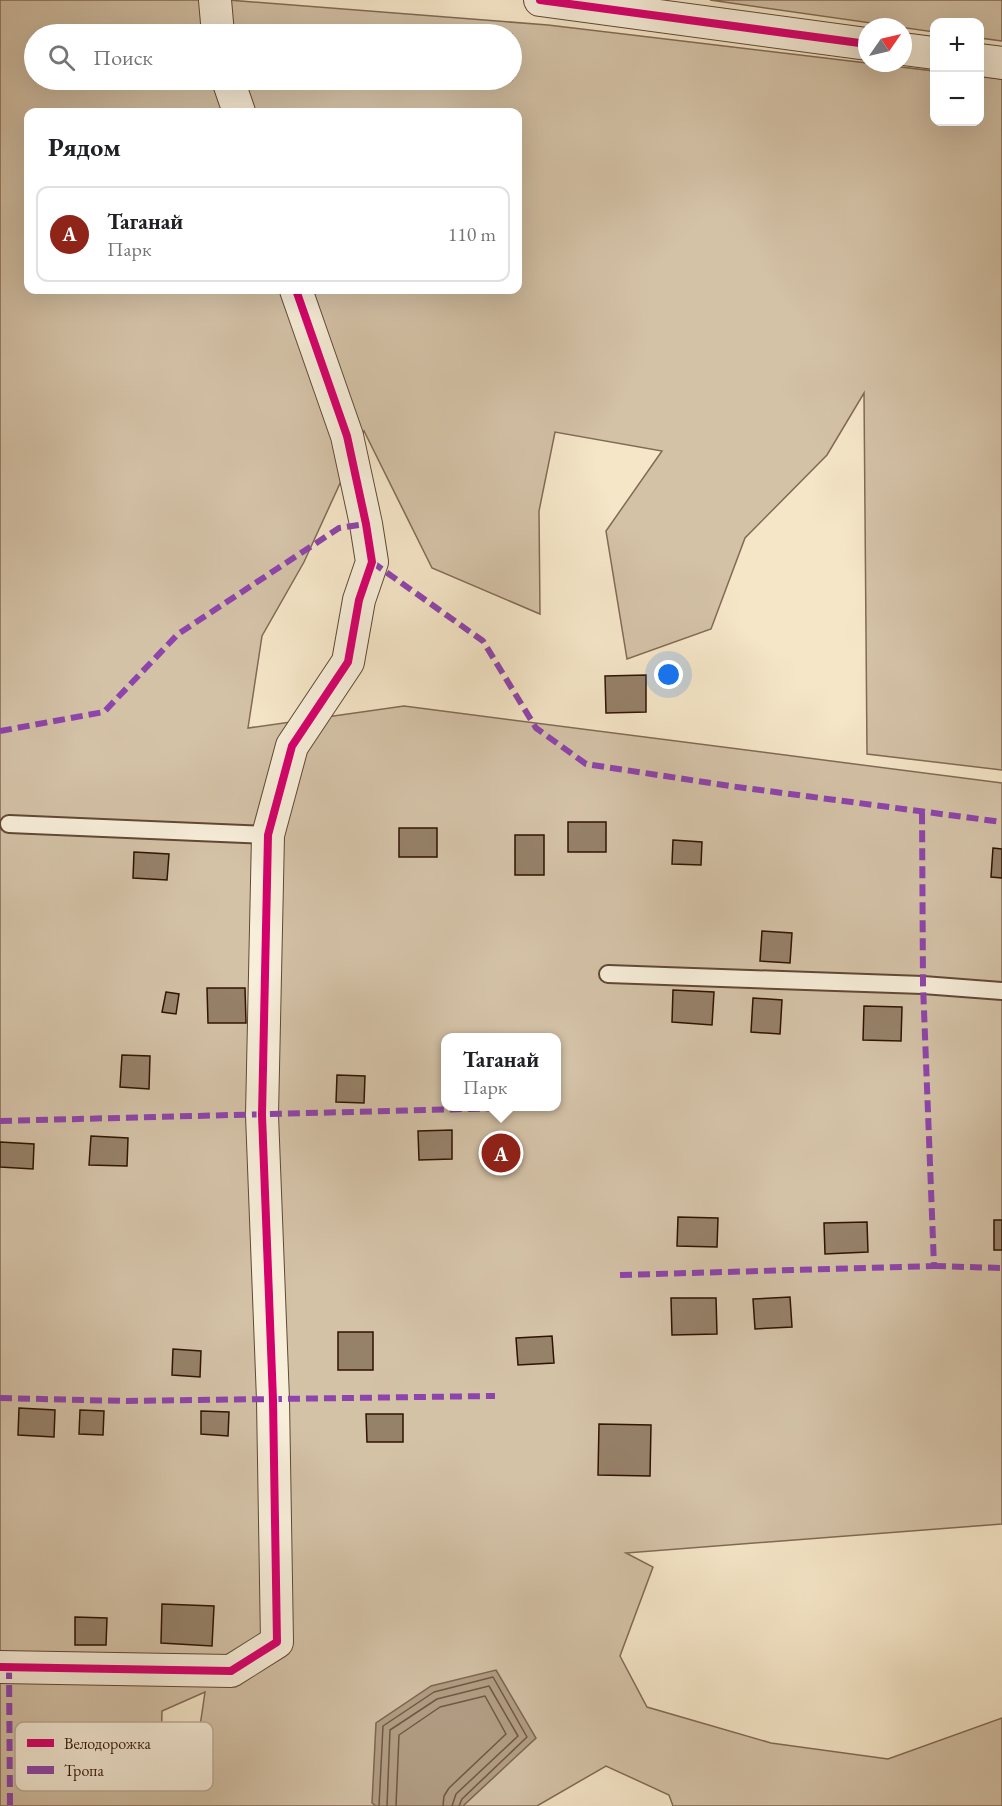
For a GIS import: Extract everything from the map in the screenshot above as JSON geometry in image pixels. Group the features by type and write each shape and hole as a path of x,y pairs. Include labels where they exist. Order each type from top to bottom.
{"street":[{"path":"215,0 217,24"},
{"path":"540,0 858,43"},
{"path":"912,50 930,53"},
{"path":"984,61 1002,63"},
{"path":"231,90 238,108"},
{"path":"0,1667 231,1671 277,1642 273,1400 262,1115 268,836 292,746 348,662 359,600 372,562 347,436 297,294"}],"lane":[{"path":"9,824 268,836"},
{"path":"608,974 923,985 1002,991"}],"shaded area":[{"path":"0,0 228,0 548,25 858,62 858,72 912,72 912,68 930,71 930,126 984,126 984,77 1002,79 1002,770 867,754 864,393 827,455 745,538 711,629 627,659 606,531 662,451 555,432 539,511 540,614 432,568 364,431 304,562 262,636 248,728 404,706 1002,783 1002,1524 626,1553 653,1567 620,1656 647,1707 771,1743 888,1759 1002,1718 1002,1806 673,1806 669,1795 606,1766 537,1806 0,1806"},
{"path":"710,0 1002,0 1002,41 984,39 984,18 930,18 930,31 912,29 912,18 858,18 858,21"}],"water":[{"path":"496,1670 536,1738 463,1806 376,1806 372,1803 376,1723 431,1686"}],"building":[{"path":"646,675 646,712 606,713 605,676"},
{"path":"568,822 606,822 606,852 568,852"},
{"path":"399,828 437,828 437,857 399,857"},
{"path":"515,835 544,835 544,875 515,875"},
{"path":"673,840 702,842 701,865 672,864"},
{"path":"993,848 1002,849 1002,878 991,877"},
{"path":"134,852 169,854 167,880 133,878"},
{"path":"762,931 792,933 790,963 760,961"},
{"path":"207,988 245,988 246,1023 208,1023"},
{"path":"673,990 714,992 712,1025 672,1022"},
{"path":"166,992 179,994 176,1014 162,1012"},
{"path":"753,998 782,1000 780,1034 751,1032"},
{"path":"864,1006 902,1007 901,1041 863,1040"},
{"path":"122,1055 150,1056 149,1089 120,1087"},
{"path":"337,1075 365,1076 364,1103 336,1102"},
{"path":"452,1130 452,1159 419,1160 418,1131"},
{"path":"91,1136 128,1138 127,1166 89,1165"},
{"path":"0,1142 34,1144 33,1169 0,1167"},
{"path":"678,1217 718,1218 717,1247 677,1246"},
{"path":"994,1220 1002,1220 1002,1250 994,1250"},
{"path":"867,1222 868,1252 825,1254 824,1223"},
{"path":"790,1297 792,1327 755,1329 753,1299"},
{"path":"671,1298 716,1298 717,1334 672,1335"},
{"path":"338,1332 373,1332 373,1370 338,1370"},
{"path":"552,1336 554,1363 518,1365 516,1338"},
{"path":"173,1349 201,1351 200,1377 172,1375"},
{"path":"19,1408 55,1410 54,1437 18,1435"},
{"path":"80,1410 104,1411 103,1435 79,1434"},
{"path":"201,1411 229,1412 228,1436 201,1434"},
{"path":"366,1414 403,1414 403,1442 367,1442"},
{"path":"599,1424 651,1425 650,1476 598,1475"},
{"path":"162,1604 214,1606 212,1646 161,1643"},
{"path":"75,1617 107,1618 106,1645 75,1645"}],"marked path":[{"path":"0,731 104,712 178,634 339,528 366,524"},
{"path":"372,562 483,641 536,728 586,764 730,786 1002,822"},
{"path":"620,1275 934,1266 923,985 922,810"},
{"path":"0,1121 441,1110"},
{"path":"934,1266 1002,1268"},
{"path":"0,1398 126,1401 495,1396"},
{"path":"9,1667 10,1806"}],"cycle path":[{"path":"540,0 858,43"},
{"path":"0,1667 231,1671 277,1642 273,1400 262,1115 268,835 292,746 348,662 359,600 372,562 347,436 297,294"}],"place":[{"name":"Таганай","path":"501,1153"}]}
